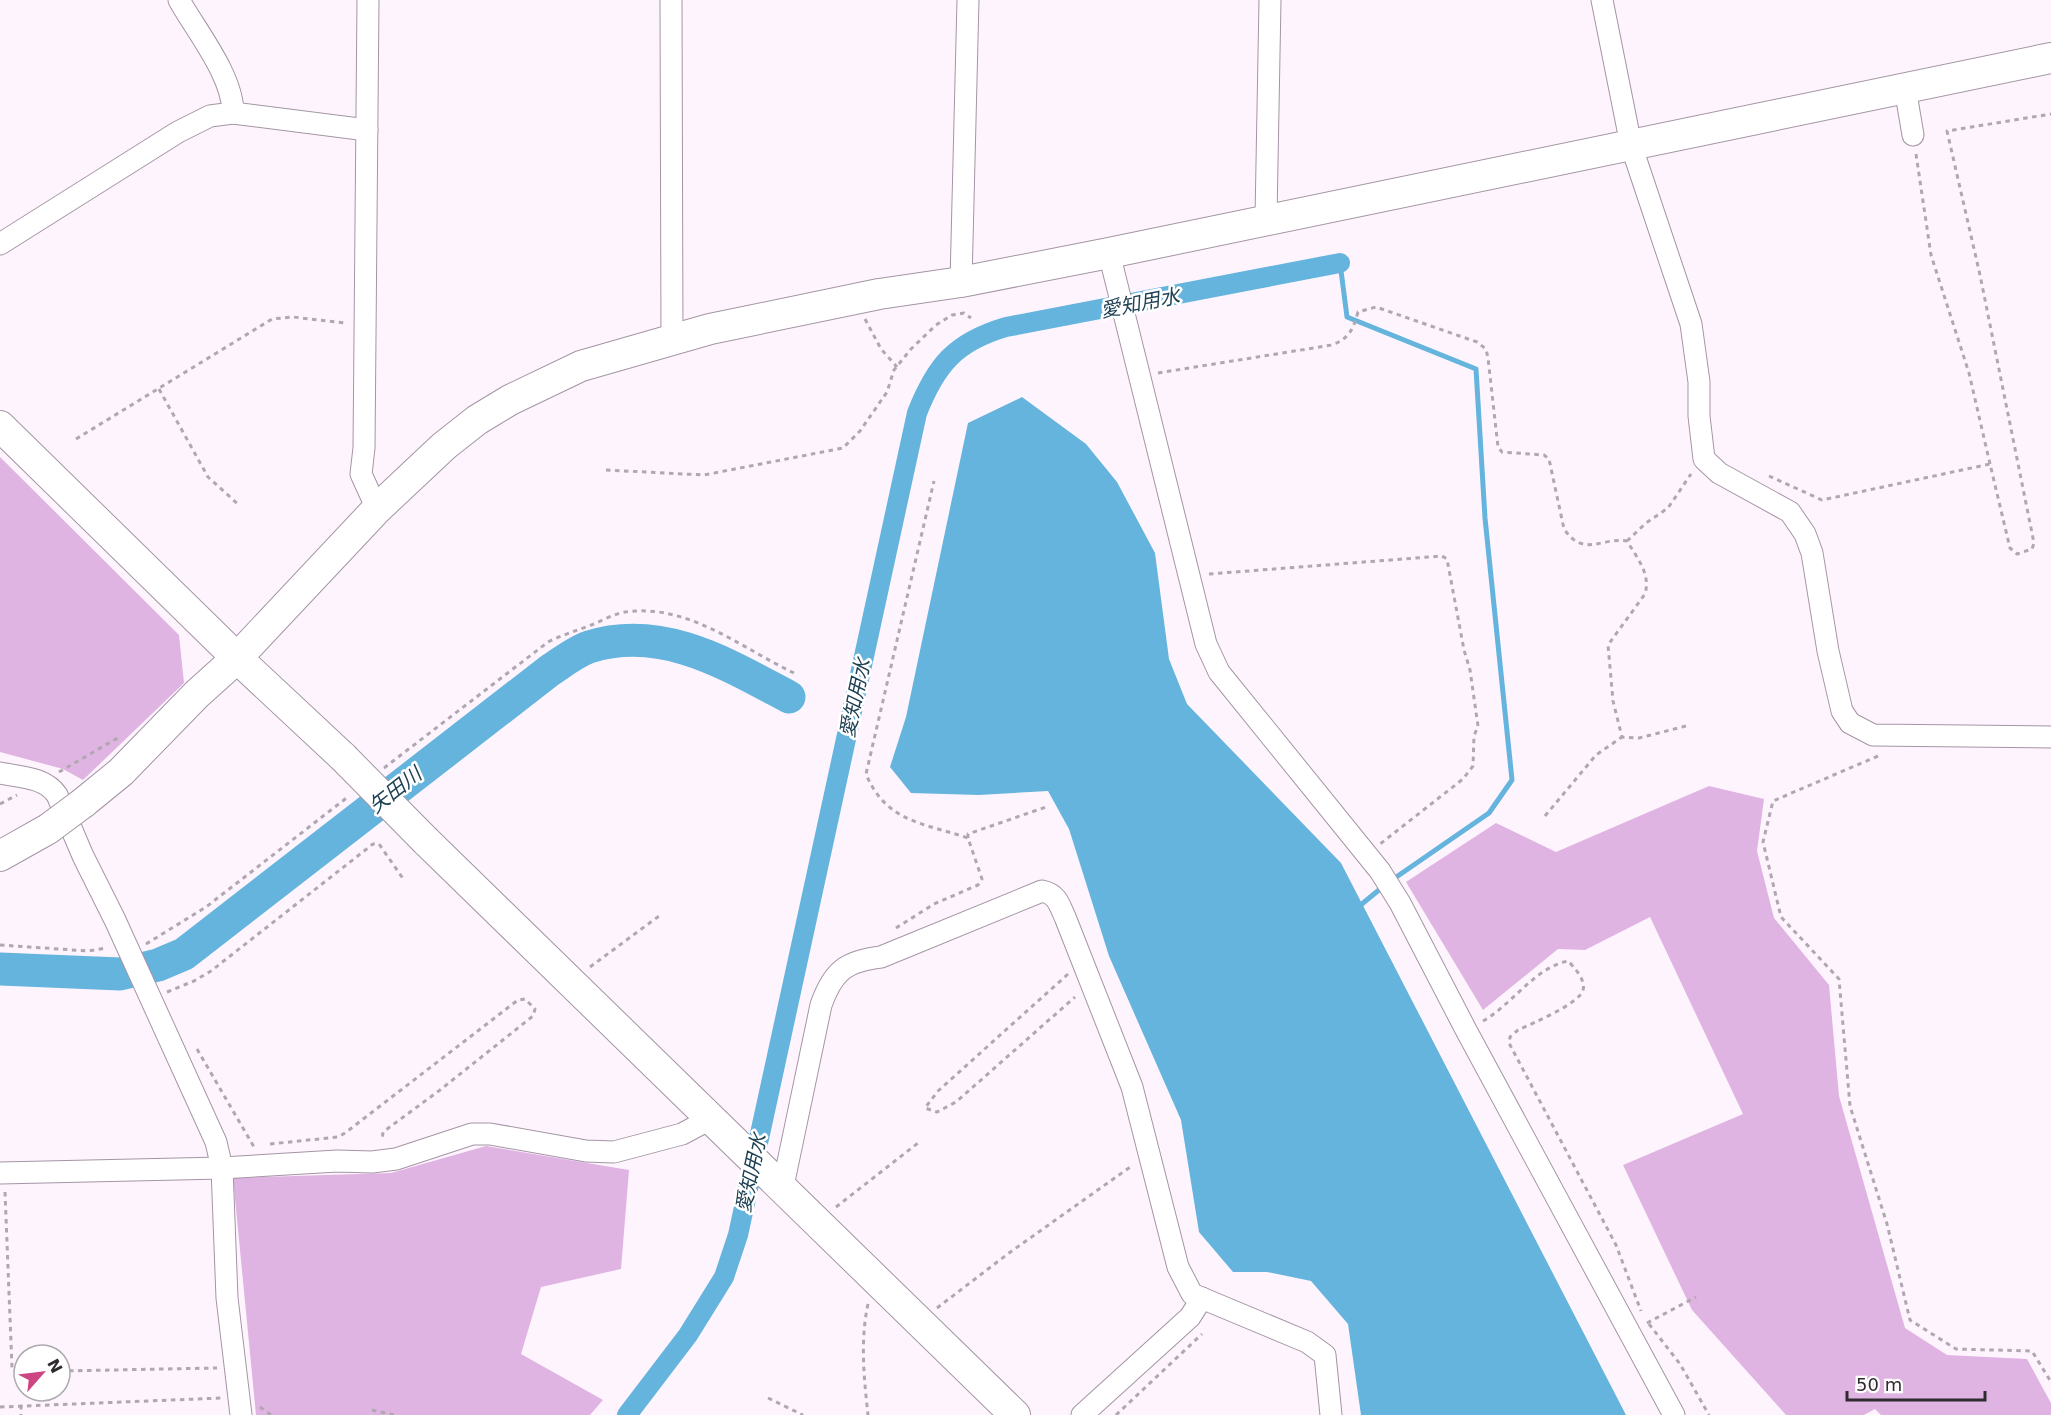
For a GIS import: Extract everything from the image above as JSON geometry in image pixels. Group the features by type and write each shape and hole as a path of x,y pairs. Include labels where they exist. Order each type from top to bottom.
{"street":[{"path":"179,0 224,77 233,99 233,113"},
{"path":"368,0 364,448 361,474 377,509"},
{"path":"672,0 672,342"},
{"path":"961,282 968,0"},
{"path":"1266,218 1270,0"},
{"path":"1602,0 1631,145 1691,324 1699,382 1699,416 1704,459 1719,473 1790,512 1805,534 1812,553 1828,651 1842,711 1850,723 1862,731 1890,737 2051,737"},
{"path":"0,856 48,829 121,772 197,694 237,658 377,509 444,446 477,420 510,400 581,366 672,342 710,329 859,298 961,282 1109,253 1266,218 1376,199 2051,58"},
{"path":"1905,88 1913,135"},
{"path":"0,244 178,132 210,116 233,113 367,130"},
{"path":"1109,253 1206,644 1219,672 1365,852 1400,903 1674,1415"},
{"path":"0,426 1015,1415"},
{"path":"0,772 39,781 51,786 57,795 216,1142 222,1168 227,1298 240,1406"},
{"path":"776,1180 821,1005 829,982 840,970 859,959 881,957 1042,891 1056,897 1124,1061 1178,1267 1192,1294 1307,1342 1325,1355 1331,1415"},
{"path":"3,1173 222,1168 253,1156 382,1161 396,1159 472,1134 490,1134 586,1151 614,1152 673,1137 712,1118"},
{"path":"1082,1415 1190,1317 1202,1298"}],"path":[{"path":"1913,135 1931,255 1969,373 2010,548 2017,554 2027,553 2034,543 1980,275 1947,131 2051,114"},
{"path":"859,298 866,323 881,349 897,367"},
{"path":"1139,375 1195,369 1265,354 1332,345 1344,340 1352,332 1358,312 1376,307 1477,342 1486,350 1498,447 1502,452 1544,455 1549,459 1556,502 1564,529 1570,538 1579,543 1596,546 1619,539 1627,541 1645,572 1648,585 1645,594 1608,645 1613,701 1622,737"},
{"path":"606,470 704,476 843,448 852,442 887,392 897,367 911,349 936,325 952,315 964,313 971,318"},
{"path":"76,439 272,319 317,318 364,326"},
{"path":"159,389 208,477 240,506"},
{"path":"1627,541 1646,523 1668,508 1704,459"},
{"path":"1768,476 1822,500 1990,464"},
{"path":"934,481 866,774 878,799 894,814 968,838"},
{"path":"1189,577 1442,556 1448,560 1464,650 1470,670 1478,726 1474,736 1473,766 1463,779 1380,844 1365,852"},
{"path":"379,772 548,642 566,633 624,613 647,611 688,619 729,637 794,673"},
{"path":"1545,816 1596,755 1622,737 1639,738 1686,726"},
{"path":"0,804 127,734"},
{"path":"1890,737 1888,751 1773,801 1763,842 1781,918 1839,980 1850,1106 1887,1224 1910,1320 1956,1349 2032,1351 2051,1382"},
{"path":"0,945 88,951 147,944 173,930 352,794"},
{"path":"893,931 934,904 978,885 982,879 968,834 1046,807"},
{"path":"162,996 211,971 373,844 379,844 404,880"},
{"path":"570,980 658,916"},
{"path":"1083,961 938,1091 925,1108 937,1112 956,1102 1092,983"},
{"path":"1466,1030 1486,1020 1523,991 1539,974 1568,961 1576,968 1584,985 1583,991 1575,1000 1518,1030 1510,1037 1509,1043 1616,1245 1647,1323 1680,1364 1709,1415"},
{"path":"167,1035 182,1029 187,1034 253,1156 320,1137 338,1137 345,1133 518,1000 525,999 535,1009 533,1016 383,1132 382,1161"},
{"path":"818,1221 918,1143"},
{"path":"919,1321 1009,1252 1149,1154"},
{"path":"3,1173 12,1368"},
{"path":"868,1415 863,1376 864,1323 869,1301 879,1283"},
{"path":"1628,1332 1696,1297"},
{"path":"72,1371 234,1368"},
{"path":"768,1398 803,1415"},
{"path":"0,1407 21,1405 240,1406 250,1399 271,1415"},
{"path":"21,1405 21,1415"},
{"path":"372,1410 394,1415"}],"shaded area":[{"path":"0,457 179,635 184,683 83,780 63,769 0,752"},
{"path":"1709,786 1764,799 1757,851 1774,918 1829,985 1839,1096 1905,1328 1947,1355 2027,1359 2051,1403 2051,1415 1881,1415 1875,1409 1864,1415 1786,1415 1692,1310 1623,1165 1743,1114 1650,917 1585,950 1558,949 1483,1010 1406,882 1496,823 1556,852"},
{"path":"486,1146 629,1170 621,1269 541,1287 521,1354 603,1400 590,1415 256,1415 233,1178 391,1173"}],"water":[{"path":"1022,397 1086,444 1117,482 1155,553 1169,659 1187,704 1341,863 1626,1415 1361,1415 1348,1324 1311,1281 1267,1272 1233,1272 1199,1232 1181,1120 1109,956 1069,829 1048,791 979,795 911,793 890,767 906,717 968,423"}],"waterway":[{"path":"1340,263 1347,317 1476,369 1485,518 1512,780 1489,813 1392,880"},
{"name":"愛知用水","path":"627,1415 688,1335 724,1277 738,1235 917,413 932,381 960,348 988,333 1006,327 1340,263"},
{"name":"矢田川","path":"0,969 120,974 158,965 184,954 549,671 589,647 616,641 642,640 668,644 718,661 789,697"},
{"path":"1357,908 1385,885"}]}
